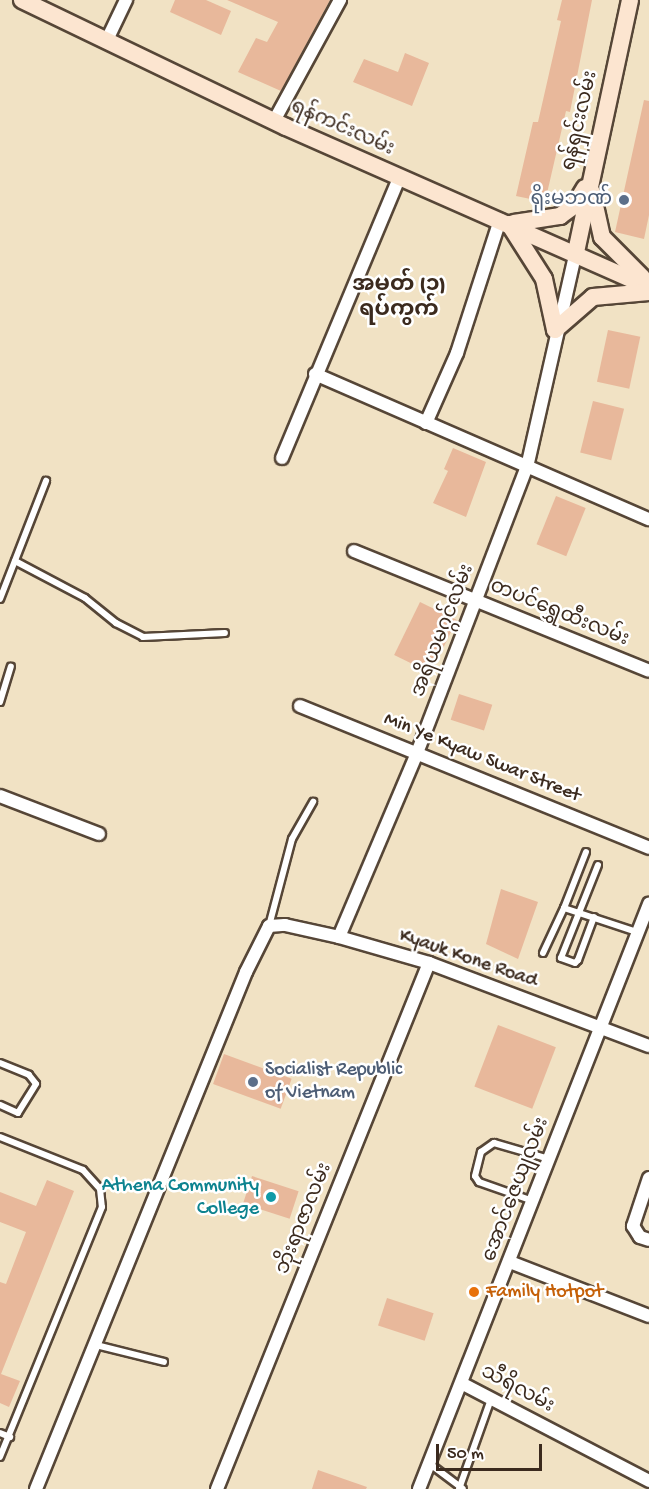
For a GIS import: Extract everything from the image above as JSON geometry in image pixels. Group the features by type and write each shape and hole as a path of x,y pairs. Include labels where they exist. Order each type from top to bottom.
{"main road":[{"name":"ရန်ကင်းလမ်း","path":"22,0 106,42 399,178 649,285"},
{"name":"ရန်ရှင်းလမ်း","path":"576,252 630,0"},
{"path":"504,221 544,221 560,216 574,206 590,179"},
{"path":"590,179 603,237 618,256 649,285"},
{"path":"504,221 544,279 555,330 593,297 649,292"}],"street":[{"path":"106,42 126,0"},
{"path":"274,121 340,0"},
{"path":"282,458 315,374 399,178"},
{"path":"426,423 457,353 504,221"},
{"name":"အရိယမဂ္ဂင်လမ်း","path":"339,937 417,753 527,467 555,330 576,252"},
{"path":"315,374 649,519"},
{"name":"တပင်ရွှေထီးလမ်း","path":"354,551 649,671"},
{"name":"Min Ye Kyaw Swar Street","path":"300,706 649,848"},
{"path":"0,795 99,834"},
{"name":"အောင်ဇေယျလမ်း","path":"419,1489 463,1384 649,904"},
{"name":"Kyauk Kone Road","path":"269,926 285,925 339,937 429,963 649,1046"},
{"path":"36,1489 246,972 269,926"},
{"name":"ဘိုးရာဇာလမ်း","path":"218,1489 429,963"},
{"path":"649,1178 633,1226 640,1237 649,1240"},
{"path":"510,1262 649,1316"},
{"name":"သီရိလမ်း","path":"463,1384 649,1481"}],"lane":[{"path":"0,599 46,481"},
{"path":"15,561 85,597 116,623 143,637 225,633"},
{"path":"0,702 11,668"},
{"path":"269,926 292,838 313,802"},
{"path":"543,953 586,852"},
{"path":"594,917 578,960 571,962 560,955 580,913 598,865"},
{"path":"564,908 638,932"},
{"path":"0,1063 29,1075 36,1084 18,1113 0,1106"},
{"path":"0,1137 83,1170 100,1189 102,1206 0,1457"},
{"path":"534,1201 479,1182 475,1176 481,1152 494,1143 550,1159"},
{"path":"96,1345 164,1362"},
{"path":"430,1464 461,1488 491,1399"},
{"path":"0,1433 10,1437"}],"building":[{"path":"175,0 206,0 231,11 221,35 170,12"},
{"path":"227,0 330,0 281,91 238,72 256,38 267,42 278,22"},
{"path":"562,0 592,0 570,112 566,111 545,202 516,196 533,122 538,122 561,21 557,20"},
{"path":"405,53 429,63 412,106 353,82 364,59 398,72"},
{"path":"644,100 649,101 649,215 644,239 615,232"},
{"path":"608,330 640,337 629,389 597,382"},
{"path":"593,401 624,409 611,460 580,452"},
{"path":"453,448 486,462 466,517 433,503 448,471 444,469"},
{"path":"556,496 586,508 566,556 537,544"},
{"path":"420,602 457,620 431,673 394,655"},
{"path":"459,694 492,705 484,730 451,720"},
{"path":"501,889 538,902 518,959 486,944"},
{"path":"498,1025 556,1047 532,1109 474,1087"},
{"name":"Socialist Republic of Vietnam","path":"224,1054 292,1079 281,1109 213,1084"},
{"name":"Athena Community College","path":"252,1176 299,1191 290,1219 243,1204"},
{"path":"47,1180 74,1191 1,1374 20,1381 9,1407 0,1403 0,1282 6,1284 26,1232 0,1222 0,1192 36,1206"},
{"path":"387,1298 434,1313 425,1341 378,1326"},
{"path":"318,1470 367,1487 366,1489 312,1489"}],"place":[{"name":"ရိုးမဘဏ်","path":"624,200"},
{"name":"Socialist Republic of Vietnam","path":"253,1082"},
{"name":"Athena Community College","path":"271,1197"},
{"name":"Family Hotpot","path":"474,1292"}],"district":[{"name":"အမှတ် (၁) ရပ်ကွက်","path":"399,298"}]}
